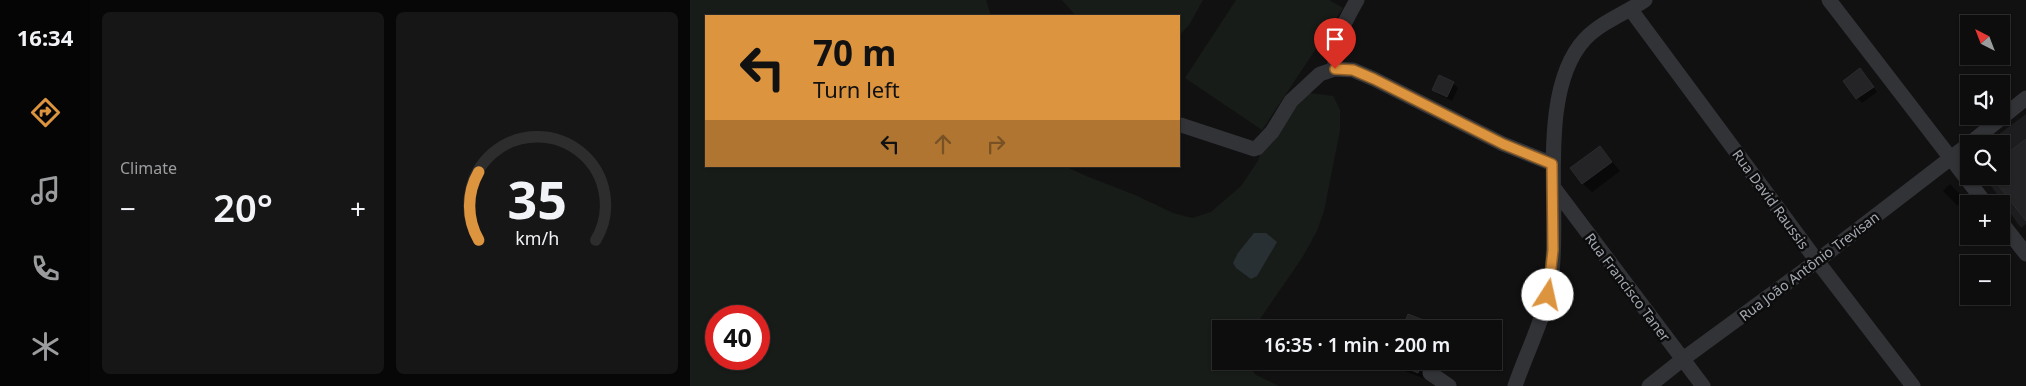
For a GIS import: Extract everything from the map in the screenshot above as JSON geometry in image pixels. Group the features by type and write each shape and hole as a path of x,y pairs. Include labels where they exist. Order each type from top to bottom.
{"street":[{"path":"1335,69 1334,54 1338,35 1357,0"},
{"path":"1515,386 1550,289 1553,260 1554,188 1552,164 1559,96 1568,68 1578,47 1593,32 1645,0"},
{"path":"1829,0 1979,195"},
{"name":"Rua David Raussis","path":"1631,10 1817,261 1913,386"},
{"path":"1180,125 1257,148 1272,132 1291,101 1320,74 1335,69 1353,70 1397,89 1503,144 1552,164"},
{"name":"Rua João Antônio Trevisan","path":"1980,135 2026,98"},
{"name":"Rua João Antônio Trevisan","path":"1649,386 1960,152"},
{"name":"Rua Francisco Taner","path":"1554,188 1703,386"},
{"path":"2010,234 2026,254"},
{"path":"1430,373 1449,386"}],"shaded area":[{"path":"690,0 986,0 991,15 705,15 705,167 1067,167 1173,213 1192,218 1211,212 1241,186 1258,161 1269,124 1310,93 1333,96 1340,110 1340,130 1324,211 1317,231 1302,258 1259,320 1212,320 1212,370 1252,370 1256,375 1279,386 690,386"},
{"path":"1062,0 1203,0 1189,25 1180,35 1180,15 1075,15"},
{"path":"1236,0 1329,0 1343,8 1262,130 1185,78"},
{"path":"2026,114 2026,224 2021,228 2010,213 2010,195 1998,195 1990,185 2010,185 2010,135 1998,135"},
{"path":"1254,233 1266,233 1277,242 1257,276 1251,279 1236,268 1233,263 1238,253"}],"building":[{"path":"1860,68 1874,87 1856,99 1843,81"},
{"path":"1439,75 1454,82 1447,97 1432,90"},
{"path":"2026,139 2026,221 2010,200 2010,195 2006,195 1998,185 2010,185 2010,151"},
{"path":"1600,146 1612,162 1582,184 1570,168"},
{"path":"1408,314 1423,320 1406,320"}],"route":[{"path":"1335,69 1353,70 1397,89 1503,144 1552,164 1554,188 1553,250 1548,295"}]}
